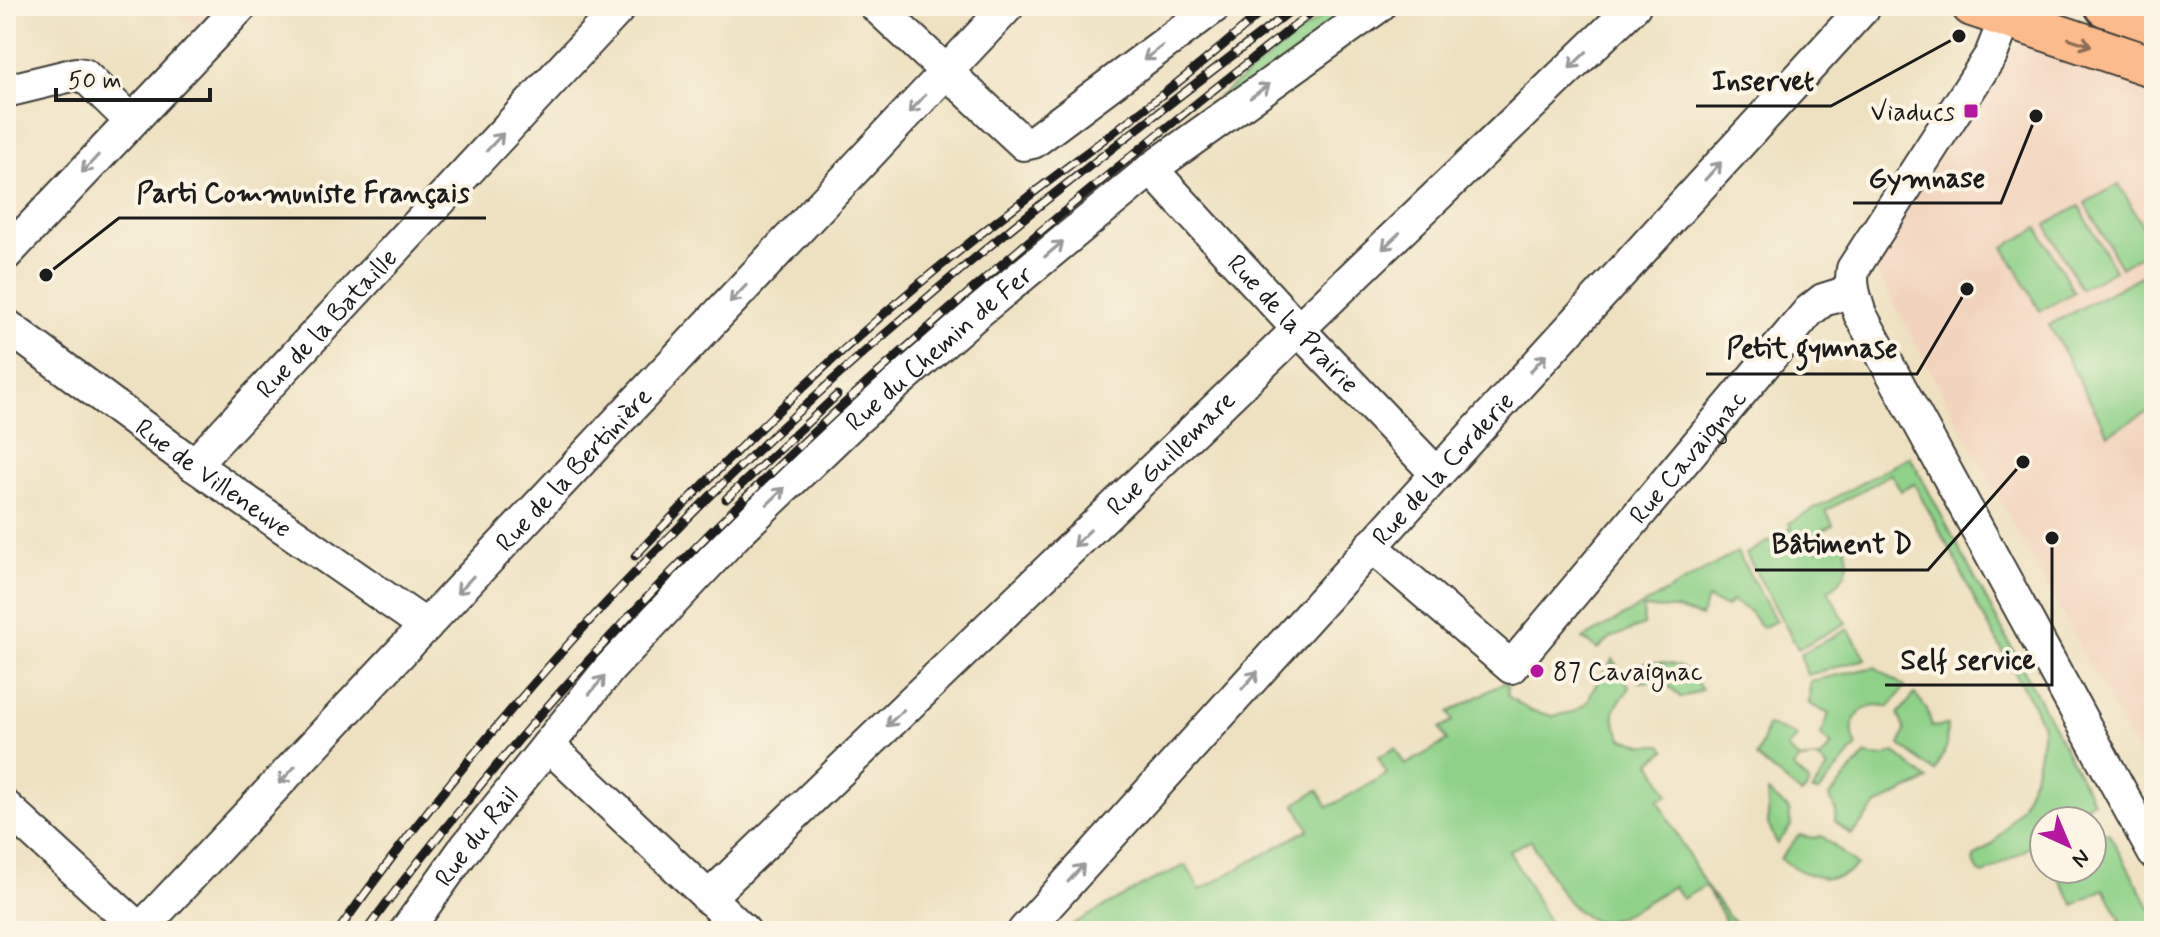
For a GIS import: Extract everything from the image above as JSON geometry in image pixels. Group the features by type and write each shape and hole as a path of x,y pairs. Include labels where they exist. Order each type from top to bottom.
{"main road":[{"path":"2105,6 2154,23"},
{"path":"1989,12 2154,67"}],"street":[{"path":"6,254 241,6"},
{"name":"Rue de la Bataille","path":"194,465 621,6"},
{"path":"876,6 1024,144 1033,142 1215,6"},
{"name":"Rue de la Bertinière","path":"140,931 1008,6"},
{"name":"Rue du Chemin de Fer","path":"548,745 609,669 728,543 854,421 978,312 1151,169 1379,6"},
{"name":"Rue Guillemare","path":"708,898 1634,6"},
{"name":"Rue de la Corderie","path":"1024,931 1865,6"},
{"path":"1989,12 1991,55 1853,269 1852,291 1860,314 2154,853"},
{"path":"6,91 76,74 84,75 131,121"},
{"name":"Rue de la Prairie","path":"1151,169 1437,474"},
{"name":"Rue Cavaignac","path":"1371,546 1511,667 1809,311 1823,300 1852,291"},
{"name":"Rue de Villeneuve","path":"6,325 194,465 426,626"},
{"path":"548,745 744,931"},
{"name":"Rue du Rail","path":"406,931 463,851 548,745"},
{"path":"6,807 140,931"}],"shaded area":[{"path":"166,6 225,6 199,34"},
{"path":"2019,44 2030,44 2154,89 2154,784 1873,265 2003,57"}],"green space":[{"path":"1335,6 1368,6 1185,134 1180,127"},
{"path":"2119,184 2154,247 2121,267 2085,203"},
{"path":"2079,206 2115,270 2081,289 2046,225"},
{"path":"2038,228 2074,292 2040,311 2004,247"},
{"path":"2154,269 2154,408 2108,434 2049,325"},
{"path":"1910,456 2093,801 2085,805 2028,805 2028,848 1984,874 1979,872 1973,861 1975,857 1995,842 2022,805 2034,776 2042,726 1952,553 1914,484 1901,491 1891,474 1826,511 1833,525 1812,537 1819,550 1841,538 1845,546 1848,560 1845,574 1828,590 1846,623 1798,649 1746,554 1792,528 1789,523"},
{"path":"1737,552 1776,621 1762,628 1750,612 1732,601 1727,607 1707,599 1701,617 1676,609 1643,608 1644,625 1611,638 1598,649 1583,639"},
{"path":"1848,629 1866,659 1807,675 1800,654"},
{"path":"1613,659 1630,688 1614,712 1618,730 1623,739 1644,745 1662,745 1666,750 1651,762 1669,795 1658,800 1706,886 1729,917 1748,931 1731,931 1705,886 1682,899 1674,886 1614,919 1600,921 1587,917 1564,895 1531,840 1509,851 1554,931 1061,931 1186,865 1200,890 1309,829 1295,804 1318,790 1328,807 1387,774 1378,757 1395,748 1405,765 1447,741 1440,728 1453,721 1449,712 1507,681 1508,696 1529,710 1553,716 1573,712 1588,702"},
{"path":"1649,662 1668,663 1686,670 1702,690 1681,698 1663,684 1640,682 1632,668"},
{"path":"1875,667 1905,687 1889,707 1871,706 1858,714 1853,729 1857,746 1819,792 1812,791 1828,768 1817,758 1821,758 1832,745 1821,736 1829,714 1809,704 1810,681"},
{"path":"1915,694 1927,709 1932,727 1947,725 1946,748 1935,772 1900,745 1905,730 1898,714"},
{"path":"1767,725 1797,737 1787,748 1799,760 1793,767 1809,782 1801,794 1756,757"},
{"path":"1894,752 1928,780 1877,805 1851,835 1835,821 1836,811 1829,797 1866,754 1880,757"},
{"path":"1768,792 1789,810 1791,826 1777,844 1768,824"},
{"path":"2108,832 2154,914 2154,931 2101,931 2121,920 2104,889 2074,905 2063,885 2108,885"},
{"path":"1799,835 1822,836 1857,865 1848,873 1828,878 1798,870 1780,859"}],"railway":[{"path":"635,556 755,433 880,317 1005,214 1195,68 1268,6"},
{"path":"338,931 442,793 554,660 612,596 734,473 857,359 979,254 1297,6"},
{"path":"366,931 436,839 556,697 656,588 760,484 977,285 1204,97 1320,6"},
{"path":"726,499 837,395"}],"place":[{"name":"Inservet","path":"1959,36"},
{"name":"Viaducs","path":"1971,111"},
{"name":"Gymnase","path":"2036,116"},
{"name":"Parti Communiste Français","path":"46,275"},
{"name":"Petit gymnase","path":"1967,289"},
{"name":"Bâtiment D","path":"2023,462"},
{"name":"Self service","path":"2052,538"},
{"name":"87 Cavaignac","path":"1537,671"}]}
